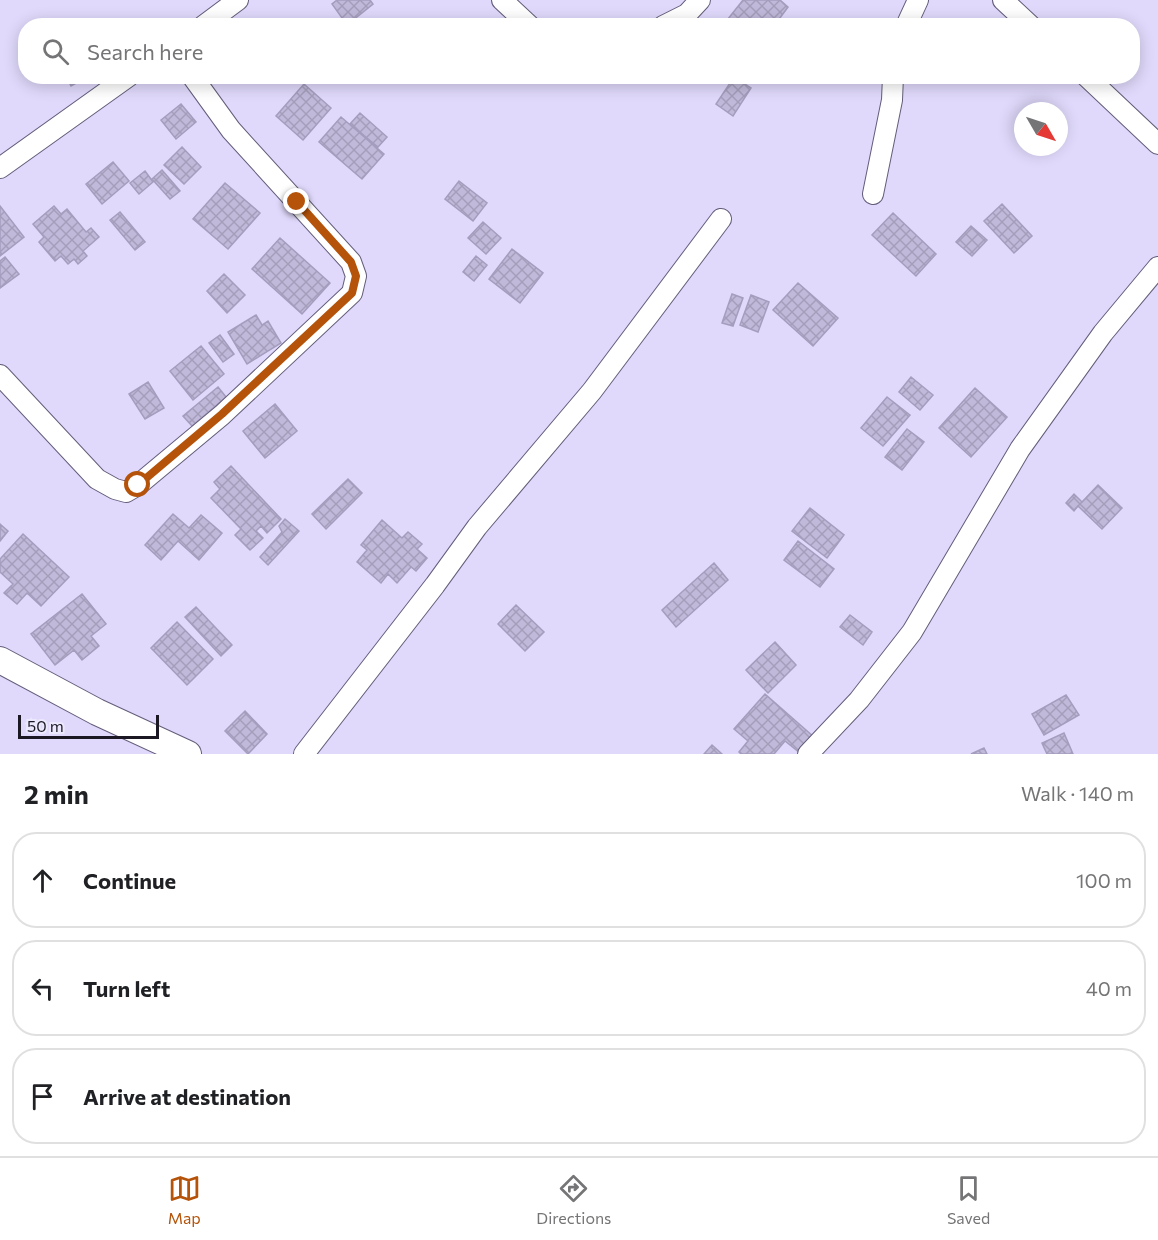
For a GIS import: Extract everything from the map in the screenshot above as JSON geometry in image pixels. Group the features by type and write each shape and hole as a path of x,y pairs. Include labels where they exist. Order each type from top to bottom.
{"main road":[{"path":"0,660 98,712 188,754"}],"street":[{"path":"214,18 238,0"},
{"path":"502,0 521,18"},
{"path":"679,18 687,14 700,0"},
{"path":"910,18 918,0"},
{"path":"1003,0 1022,18"},
{"path":"0,168 118,84"},
{"path":"0,375 97,479 126,492 138,485 222,414 352,293 356,276 351,262 231,130 198,84"},
{"path":"873,194 892,100 893,84"},
{"path":"1094,84 1158,144"},
{"path":"304,754 477,527 592,391 721,219"},
{"path":"808,754 859,700 912,632 1020,449 1103,333 1158,267"}],"building":[{"path":"337,0 370,0 373,4 356,18 342,18 332,4"},
{"path":"743,0 780,0 788,7 780,18 729,18"},
{"path":"304,84 331,108 303,140 276,116"},
{"path":"729,84 745,84 751,88 733,116 716,104"},
{"path":"181,104 196,122 176,139 161,120"},
{"path":"360,113 387,137 378,147 350,124"},
{"path":"341,117 384,154 362,179 319,142"},
{"path":"182,147 201,167 184,184 164,165"},
{"path":"113,162 129,181 102,204 86,184"},
{"path":"162,170 180,191 170,199 152,179"},
{"path":"145,171 153,182 139,194 130,183"},
{"path":"459,181 487,203 473,221 445,199"},
{"path":"225,183 260,213 228,249 193,219"},
{"path":"1002,204 1032,236 1014,253 984,221"},
{"path":"0,206 24,237 0,256"},
{"path":"54,206 61,214 67,209 86,232 91,228 99,237 83,251 87,256 78,264 74,259 68,264 61,256 55,261 39,242 44,237 33,224"},
{"path":"120,212 145,242 135,250 110,220"},
{"path":"893,213 936,254 916,276 872,235"},
{"path":"483,222 501,238 486,254 468,238"},
{"path":"971,226 987,240 972,256 956,242"},
{"path":"280,238 330,283 302,314 252,269"},
{"path":"512,249 543,273 520,303 489,279"},
{"path":"476,256 487,265 474,281 463,272"},
{"path":"5,257 19,274 0,288 0,261"},
{"path":"224,274 245,295 227,313 207,291"},
{"path":"798,283 838,318 813,346 773,310"},
{"path":"732,294 743,298 733,326 722,323"},
{"path":"751,295 769,302 758,332 740,325"},
{"path":"256,315 262,325 268,321 281,343 247,364 228,332"},
{"path":"220,335 234,354 223,362 209,343"},
{"path":"201,346 224,374 193,400 170,371"},
{"path":"911,377 933,395 920,410 899,392"},
{"path":"148,382 164,408 145,419 129,394"},
{"path":"218,387 226,397 192,426 183,416"},
{"path":"975,388 1007,417 971,457 939,428"},
{"path":"887,397 910,415 883,446 861,428"},
{"path":"275,404 297,431 265,458 243,431"},
{"path":"907,429 924,442 902,470 885,457"},
{"path":"231,466 281,519 267,533 261,526 256,531 263,538 250,550 235,535 241,529 211,498 220,489 214,482"},
{"path":"348,479 362,493 326,529 312,514"},
{"path":"1098,485 1122,508 1102,529 1078,506 1074,511 1066,503 1074,494 1082,502"},
{"path":"810,508 844,535 827,558 792,531"},
{"path":"173,514 189,528 201,515 222,533 199,560 178,541 161,560 145,545"},
{"path":"285,519 299,531 268,565 260,557 282,532 279,526"},
{"path":"382,520 402,538 408,532 422,544 417,549 427,558 416,571 411,567 397,583 388,574 381,583 357,562 367,550 361,545"},
{"path":"0,524 8,531 0,541"},
{"path":"23,534 69,577 41,606 27,593 17,604 4,593 13,584 0,572 0,559"},
{"path":"798,541 834,569 820,587 784,560"},
{"path":"714,563 728,580 676,627 662,610"},
{"path":"82,594 106,624 91,636 99,646 82,660 74,650 55,665 31,634"},
{"path":"516,605 544,632 525,651 498,624"},
{"path":"196,607 232,645 221,656 185,617"},
{"path":"850,615 872,632 863,645 840,627"},
{"path":"177,622 213,659 187,685 151,648"},
{"path":"775,642 796,665 768,693 746,670"},
{"path":"765,694 814,737 800,753 785,741 774,754 741,754 739,752 748,741 734,729"},
{"path":"1066,695 1079,715 1044,735 1032,714"},
{"path":"245,711 267,734 248,754 225,731"},
{"path":"1064,733 1073,754 1047,754 1042,743"},
{"path":"712,745 722,754 704,754"},
{"path":"984,748 987,754 971,754"}],"route":[{"path":"138,485 222,414 352,293 356,276 351,262 297,202"}]}
